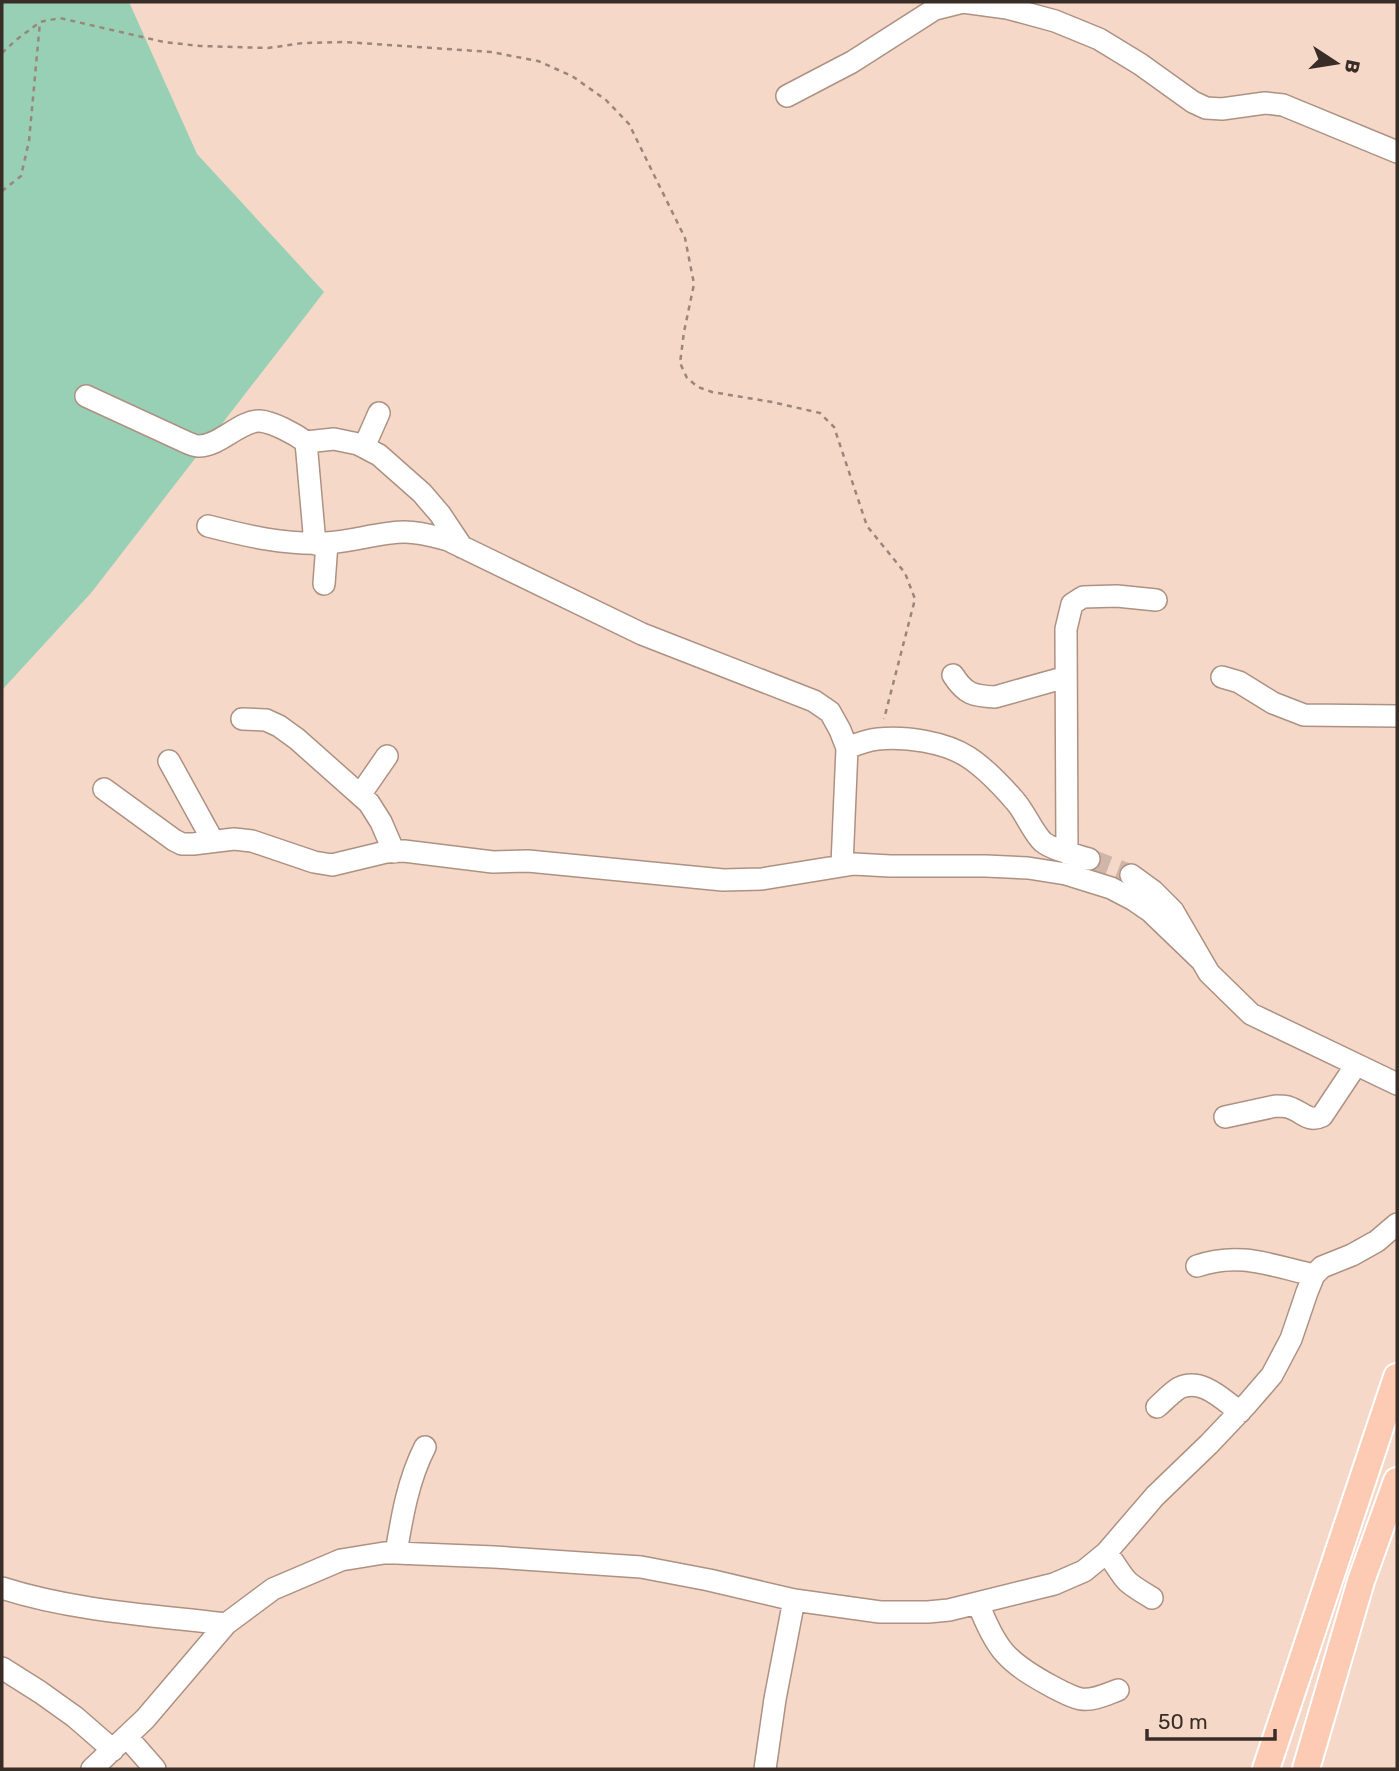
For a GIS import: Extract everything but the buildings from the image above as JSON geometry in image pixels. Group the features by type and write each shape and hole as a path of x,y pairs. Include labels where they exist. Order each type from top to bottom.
{"main road":[{"path":"1266,1769 1397,1377"},
{"path":"1306,1769 1361,1581 1397,1481"}],"street":[{"path":"786,96 852,62 935,9 964,2 1031,14 1099,39 1206,108 1222,109 1265,103 1283,105 1397,152"},
{"path":"86,396 199,446 257,421 267,423 306,442 334,439 358,444 379,455 422,493 462,547"},
{"path":"364,447 379,413"},
{"path":"306,442 321,543 324,584"},
{"path":"208,526 252,538 300,544 403,532 448,540 642,634 814,701 830,712 847,748 842,865"},
{"path":"1067,853 1066,629 1072,604 1083,597 1117,596 1156,600"},
{"path":"953,675 965,691 986,697 995,697 1066,677"},
{"path":"1222,677 1239,682 1273,703 1304,715 1397,716"},
{"path":"243,719 266,720 297,739 369,803 394,852"},
{"path":"847,748 879,739 916,740 944,746 967,757 986,772 1017,803 1044,842 1067,853 1089,859"},
{"path":"360,795 387,756"},
{"path":"169,761 213,841"},
{"path":"104,789 182,844 234,839 252,841 314,862 332,865 404,851 493,862 528,861 723,880 762,879 854,864 1028,868 1066,874 1111,888 1134,900 1150,911 1202,960"},
{"path":"1131,875 1153,891 1172,911 1209,973 1251,1014 1397,1084"},
{"path":"1226,1117 1284,1106 1315,1119 1322,1116 1356,1065"},
{"path":"92,1769 145,1719 226,1624 272,1589 341,1560 397,1553 641,1567 794,1600 880,1612 949,1610 1054,1584 1084,1571 1106,1553 1155,1496 1240,1412 1272,1375 1292,1339 1314,1275 1322,1267 1377,1241 1397,1224"},
{"path":"1197,1266 1213,1261 1250,1260 1314,1275"},
{"path":"1157,1407 1178,1389 1191,1384 1204,1387 1240,1412"},
{"path":"397,1553 402,1515 411,1480 425,1447"},
{"path":"1106,1553 1125,1579 1152,1598"},
{"path":"2,1588 32,1598 76,1606 226,1624"},
{"path":"765,1769 794,1600"},
{"path":"978,1603 987,1627 1001,1651 1029,1674 1070,1696 1083,1699 1118,1690"},
{"path":"2,1668 120,1743 155,1769"}],"path":[{"path":"2,53 40,22 60,18 164,42 200,46 268,48 303,43 345,42 491,52 538,61 572,76 606,100 629,124 685,238 694,284 680,363 687,378 698,387 712,392 820,413 834,427 867,526 905,573 915,599 879,739"},
{"path":"2,191 21,176 26,160 40,22"}],"green space":[{"path":"2,2 129,2 197,154 324,292 91,593 2,690"}],"tunnel":[{"path":"1089,859 1131,875"}]}
